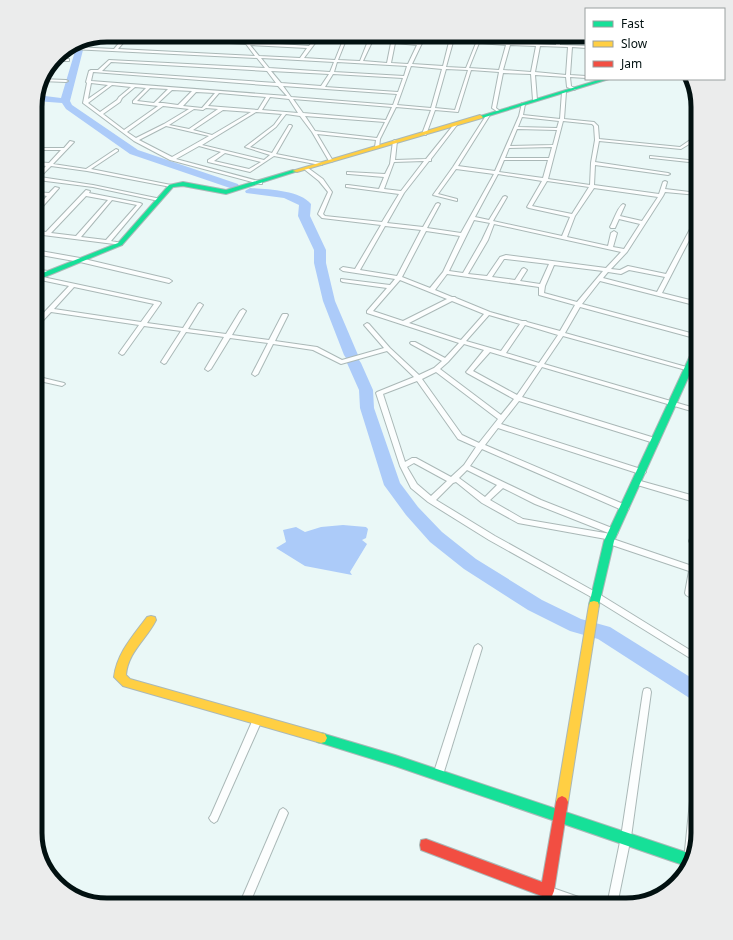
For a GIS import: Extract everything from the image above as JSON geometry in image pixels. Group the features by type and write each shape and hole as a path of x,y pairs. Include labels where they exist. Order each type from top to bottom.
{"street":[{"path":"115,50 122,42"},
{"path":"229,42 309,47"},
{"path":"301,60 313,42"},
{"path":"323,87 336,61 343,42"},
{"path":"361,62 368,42"},
{"path":"377,143 395,106 409,66 421,42 393,42 389,64"},
{"path":"424,134 433,109 452,42"},
{"path":"357,270 402,193 429,160 458,120 456,110 478,42 585,47"},
{"path":"579,42 580,47"},
{"path":"247,43 302,114 331,161"},
{"path":"498,111 494,108 508,44"},
{"path":"278,58 285,45"},
{"path":"535,100 533,73 538,45"},
{"path":"570,46 568,76 569,87 574,89"},
{"path":"79,48 361,62 585,77"},
{"path":"62,60 68,60"},
{"path":"100,70 110,61 405,77"},
{"path":"85,103 91,70 400,93"},
{"path":"48,80 66,81"},
{"path":"42,163 171,186 182,184 226,192 331,161 377,143 395,141 424,134 458,120 488,115 604,80"},
{"path":"88,82 456,110"},
{"path":"85,103 110,84"},
{"path":"100,114 119,101 120,98 134,86"},
{"path":"149,87 134,102 156,103 203,109 204,107 223,108 388,121"},
{"path":"306,99 315,87"},
{"path":"156,103 172,89"},
{"path":"180,106 195,90"},
{"path":"204,107 218,92"},
{"path":"564,92 562,119 545,180 529,208 573,216"},
{"path":"172,159 257,111 269,96"},
{"path":"85,103 136,140 172,159 260,183"},
{"path":"124,132 163,104"},
{"path":"432,290 446,272 463,235 496,174 521,116 523,104"},
{"path":"136,140 193,108"},
{"path":"189,131 223,108"},
{"path":"285,113 275,126 247,147 273,155 320,164"},
{"path":"455,200 435,195 455,167 488,115"},
{"path":"521,116 562,119 596,124 597,140 593,163 592,187 573,216 564,237"},
{"path":"165,125 213,136"},
{"path":"225,152 210,161 250,171 273,155 290,126"},
{"path":"516,128 559,129"},
{"path":"314,132 377,143"},
{"path":"597,140 682,148 691,142"},
{"path":"381,190 392,161 395,141"},
{"path":"42,173 72,142"},
{"path":"198,145 264,161"},
{"path":"508,147 554,146"},
{"path":"42,149 65,149"},
{"path":"87,170 116,150"},
{"path":"652,157 691,161"},
{"path":"502,159 551,159"},
{"path":"392,161 429,160"},
{"path":"593,163 668,174"},
{"path":"455,167 592,187 691,194"},
{"path":"306,169 321,180 330,192 320,214 321,216 332,219 425,229 463,235"},
{"path":"349,173 387,176"},
{"path":"42,180 93,186 159,200"},
{"path":"431,500 466,467 501,418 518,398 563,332 579,304 599,279 625,251 662,193 665,182"},
{"path":"47,234 93,186"},
{"path":"42,274 120,244 171,186"},
{"path":"348,186 402,193"},
{"path":"42,204 57,188"},
{"path":"42,193 51,194"},
{"path":"85,194 140,204 107,242"},
{"path":"464,275 485,240 491,222 505,197"},
{"path":"77,238 111,199"},
{"path":"438,204 399,278 369,312 462,342 691,409"},
{"path":"610,247 613,230 623,205"},
{"path":"618,217 643,222"},
{"path":"472,218 625,251"},
{"path":"659,294 691,231"},
{"path":"42,233 120,244"},
{"path":"42,253 80,260 169,281"},
{"path":"489,278 502,258 506,257 621,272 628,268 667,276"},
{"path":"552,263 542,286 541,294 691,335"},
{"path":"343,269 357,270 399,278 488,312 563,332 688,369"},
{"path":"517,282 524,270"},
{"path":"446,272 542,286"},
{"path":"42,277 158,302 122,353"},
{"path":"599,279 691,302"},
{"path":"343,280 392,287"},
{"path":"42,319 73,285"},
{"path":"404,323 453,298"},
{"path":"164,362 200,305"},
{"path":"51,310 316,348 341,362 388,349"},
{"path":"208,369 243,311"},
{"path":"488,312 446,361 436,369 418,378 379,393 403,466 414,486 431,500 492,538 596,596 691,655"},
{"path":"255,374 285,315"},
{"path":"503,353 524,322"},
{"path":"368,325 388,349 418,378 460,437 625,508"},
{"path":"413,343 446,361"},
{"path":"489,349 469,372 518,398 656,441"},
{"path":"546,898 596,596 612,537 691,362"},
{"path":"436,369 501,418"},
{"path":"42,380 62,384"},
{"path":"496,425 642,472"},
{"path":"403,466 414,460 454,479 485,501 520,521 612,537"},
{"path":"466,467 612,537 691,568"},
{"path":"637,482 691,498"},
{"path":"485,501 502,484"},
{"path":"691,585 689,593 691,594"},
{"path":"150,620 124,659 119,670 120,677 127,683 357,748 558,816 626,837 684,862"},
{"path":"438,775 478,648"},
{"path":"613,898 626,837 647,692"},
{"path":"214,818 257,720"},
{"path":"247,898 283,813"},
{"path":"426,845 566,898"}],"water":[{"path":"343,525 366,527 368,529 366,538 362,540 367,544 350,572 352,575 305,566 276,548 286,542 283,530 296,527 305,532 321,527"}],"waterway":[{"path":"65,101 79,50"},
{"path":"43,99 65,101"},
{"path":"65,101 69,107 134,152 234,186"},
{"path":"250,191 286,196 299,200 305,204 304,216 320,250 320,263 329,301 351,355"},
{"path":"354,363 366,390 367,408 392,485 412,511 436,537 470,564 535,605 577,626 603,633 691,689"}],"traffic: fast":[{"path":"480,117 604,80"},
{"path":"42,276 120,244 171,186 183,184 226,192 295,171"},
{"path":"594,605 609,541 691,362"},
{"path":"321,738 395,760 685,859"}],"traffic: slow":[{"path":"295,171 480,117"},
{"path":"562,802 594,605"},
{"path":"151,620 131,647 123,661 120,677 127,683 321,738"}],"traffic: jam":[{"path":"426,845 547,891 562,802"}]}
